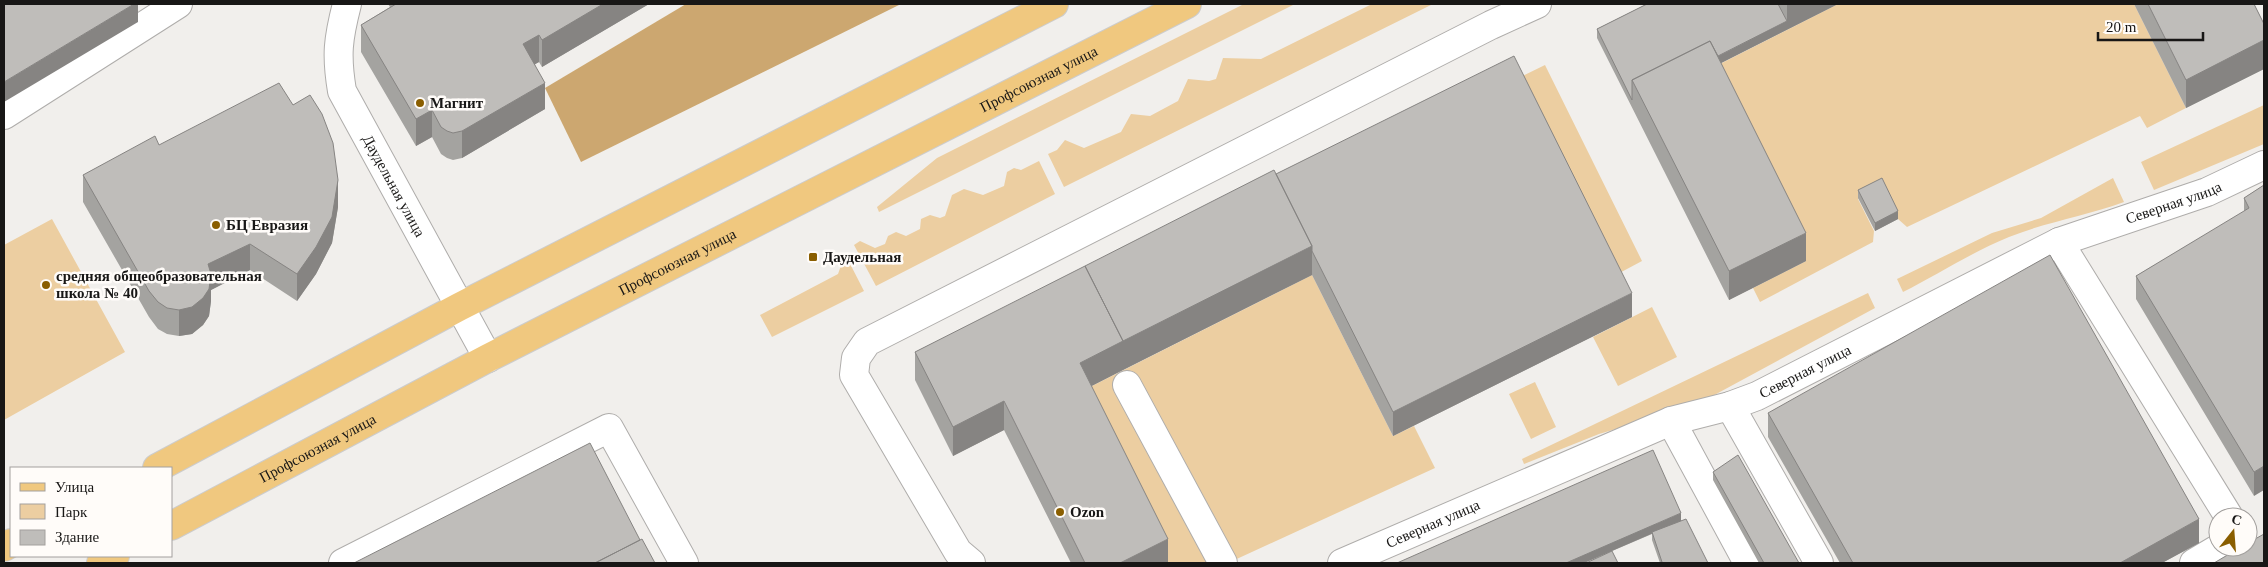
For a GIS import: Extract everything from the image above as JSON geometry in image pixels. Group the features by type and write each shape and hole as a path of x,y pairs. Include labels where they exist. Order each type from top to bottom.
{"main road":[{"path":"159,467 459,307 1054,4"},
{"name":"Профсоюзная улица","path":"172,525 488,358 1187,4"},
{"path":"101,563 113,557"}],"street":[{"path":"4,114 178,4"},
{"name":"Даудельная улица","path":"347,4 339,36 338,63 342,91 488,358"},
{"path":"971,563 958,552 854,375 856,358 867,342 1482,29 1537,4"},
{"name":"Северная улица","path":"1342,563 1671,421 1730,406 1766,392 2059,242 2207,192 2264,165"},
{"path":"2059,242 2223,507"},
{"path":"1127,386 1223,563"},
{"path":"1730,406 1819,563"},
{"path":"1671,421 1748,563"},
{"path":"343,563 608,428 684,563"},
{"path":"2194,563 2208,555"}],"green space":[{"path":"1244,4 1295,4 879,212 877,207 937,158"},
{"path":"1372,4 1433,4 1064,187 1048,154 1057,150 1065,140 1084,148 1121,132 1131,114 1150,116 1178,101 1188,79 1209,81 1216,79 1223,58 1261,59"},
{"path":"1838,4 2134,4 2186,108 2147,128 2140,116 1907,227 1898,219 1882,186 1858,199 1874,231 1873,242 1760,302 1753,288 1806,261 1710,69"},
{"path":"1545,65 1642,261 1612,277 1514,80"},
{"path":"2264,105 2264,144 2154,190 2141,162"},
{"path":"1039,161 1055,194 876,286 854,245 860,241 875,248 885,244 888,236 896,232 906,236 920,229 921,219 930,215 940,218 945,216 952,195 964,189 983,195 1004,186 1007,172 1014,168 1021,170"},
{"path":"2113,178 2124,202 2009,237 1982,249 1903,292 1897,279 1992,233 2041,218"},
{"path":"52,219 125,352 4,420 4,245"},
{"path":"845,254 864,291 772,337 760,315 838,274"},
{"path":"1312,275 1393,436 1414,426 1435,468 1228,563 1166,563 1080,392"},
{"path":"1868,293 1875,308 1694,406 1599,434 1524,464 1522,459"},
{"path":"1652,307 1677,357 1618,386 1593,337"},
{"path":"1535,382 1556,427 1531,439 1509,394"}],"shaded area":[{"path":"686,4 901,4 581,162 545,88"}],"building":[{"path":"4,4 134,4 4,82"},
{"path":"396,4 603,4 542,40 539,35 523,44 545,83 462,131 453,133 441,127 432,110 416,119 361,25"},
{"path":"1647,4 1778,4 1787,21 1718,56 1710,41 1632,80 1632,100 1597,29"},
{"path":"2148,4 2254,4 2264,24 2264,40 2186,80"},
{"path":"1710,41 1806,233 1729,271 1632,80"},
{"path":"1514,56 1632,293 1393,412 1312,251 1312,246 1276,174"},
{"name":"БЦ Евразия","path":"279,83 293,105 310,95 322,114 333,143 338,180 332,217 316,247 297,274 250,244 208,264 211,274 209,289 203,298 192,307 179,310 167,308 158,302 149,291 83,175 155,136 159,145"},
{"path":"1274,170 1312,246 1123,341 1085,266"},
{"path":"1882,178 1898,211 1875,223 1858,190"},
{"path":"2264,185 2264,466 2254,472 2136,276 2249,208 2244,198"},
{"path":"2050,255 2199,519 2120,563 1853,563 1768,413"},
{"path":"1085,266 1123,341 1080,363 1168,539 1120,563 1085,563 1004,401 953,427 915,352"},
{"path":"590,443 640,540 595,563 354,563"},
{"path":"1653,450 1681,513 1566,563 1397,563"},
{"path":"1738,455 1799,563 1764,563 1713,472"},
{"path":"1686,519 1708,563 1660,563 1662,562 1652,532"},
{"path":"2264,534 2264,563 2214,563 2224,557 2258,557 2258,537"},
{"path":"642,539 655,563 595,563"},
{"path":"1612,551 1618,563 1586,563"}],"place":[{"name":"Магнит","path":"420,103"},
{"name":"БЦ Евразия","path":"216,225"},
{"name":"Даудельная","path":"813,257"},
{"name":"средняя общеобразовательная школа № 40","path":"46,285"},
{"name":"Ozon","path":"1060,512"}]}
